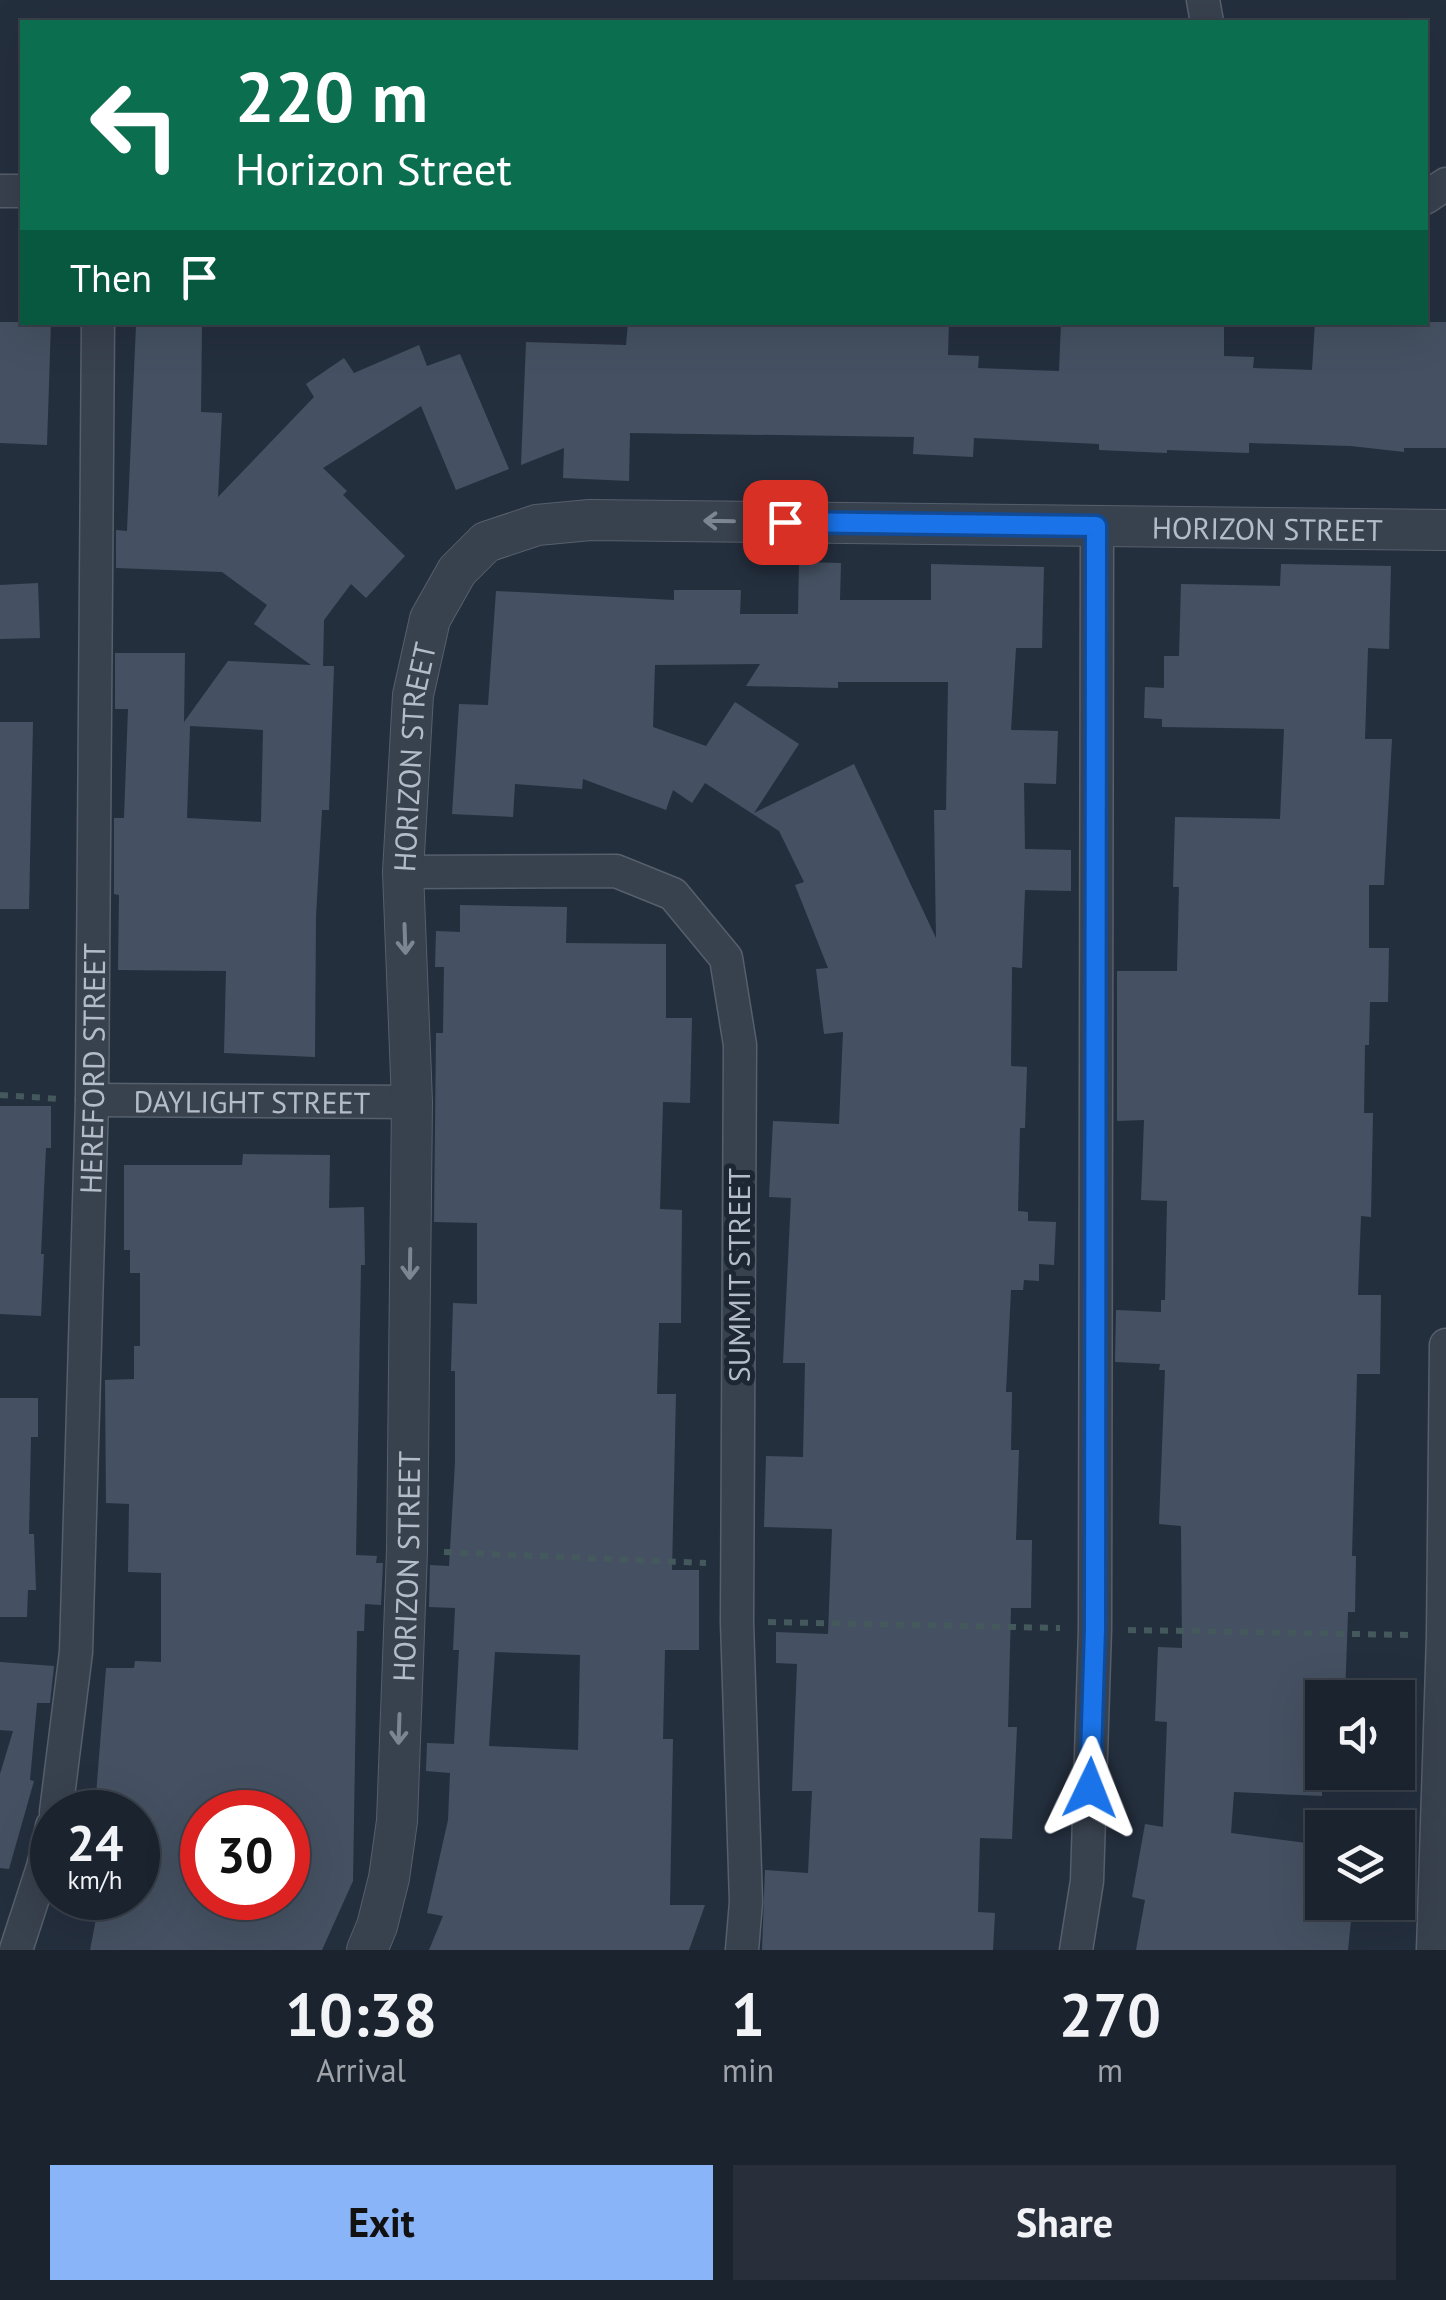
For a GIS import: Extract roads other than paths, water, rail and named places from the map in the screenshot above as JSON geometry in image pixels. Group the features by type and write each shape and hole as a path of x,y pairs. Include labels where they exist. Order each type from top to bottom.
{"street":[{"name":"HEREFORD STREET","path":"59,1790 76,1652 92,1100 98,325"},
{"name":"HORIZON STREET","path":"368,1950 389,1878 397,1820 407,1551 412,1102 403,872 413,696 430,619 457,571 486,542 537,525 590,520 1446,530"},
{"path":"1076,1950 1087,1881 1095,1629 1096,526"},
{"name":"SUMMIT STREET","path":"403,872 616,871 673,894 726,958 740,1045 737,1565 746,1902 742,1950"},
{"name":"DAYLIGHT STREET","path":"92,1100 412,1102"},
{"path":"1433,1950 1443,1636 1446,1345"},
{"path":"16,1950 30,1908"}]}
